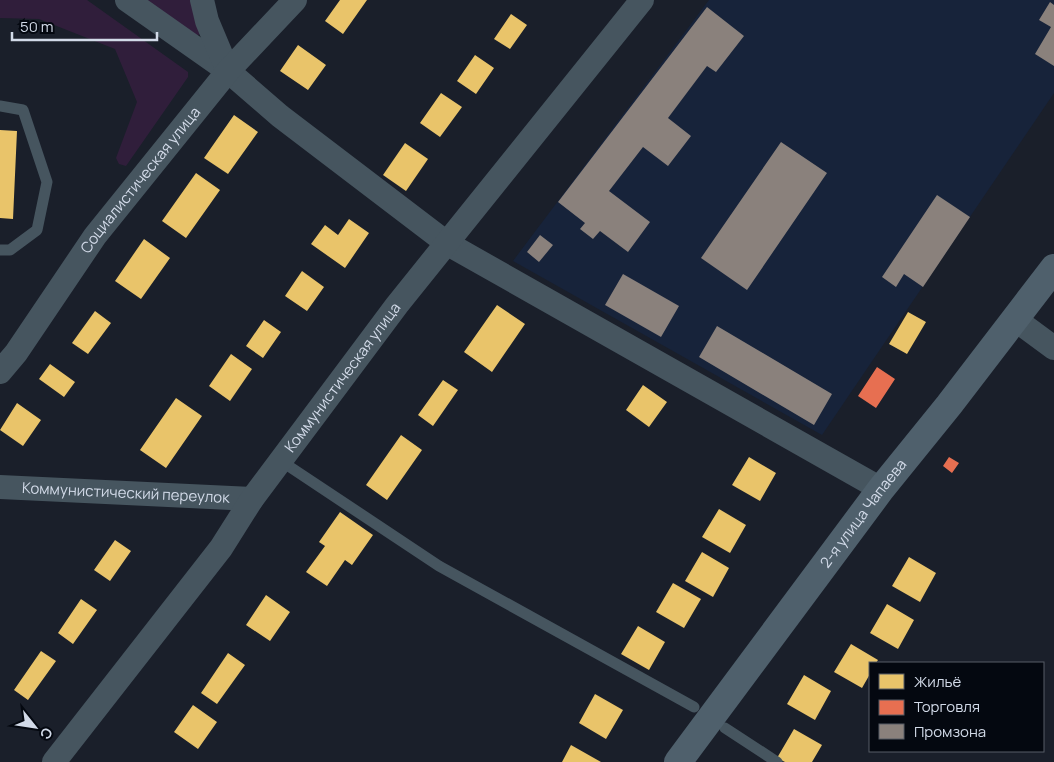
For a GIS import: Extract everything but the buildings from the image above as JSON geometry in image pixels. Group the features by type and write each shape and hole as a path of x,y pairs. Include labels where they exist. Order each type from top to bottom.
{"main road":[{"name":"2-я улица Чапаева","path":"678,762 881,489 944,412 1054,268"}],"street":[{"path":"127,0 228,71 280,116 448,244 881,489"},
{"path":"202,0 207,21 228,71"},
{"name":"Социалистическая улица","path":"0,372 16,353 95,236 228,71 295,0"},
{"name":"Коммунистическая улица","path":"54,762 221,548 252,500 397,305 448,244 642,0"},
{"path":"1016,320 1054,348"},
{"name":"Коммунистический переулок","path":"0,487 252,500"}],"lane":[{"path":"0,106 23,110 47,182 37,230 10,250 0,250"},
{"path":"281,460 439,566 694,708"},
{"path":"725,728 777,762"}],"shaded area":[{"path":"0,0 87,0 188,72 188,77 126,166 119,164 116,158 137,102 115,49 39,19 0,18"},
{"path":"144,0 192,0 202,33 196,36"},
{"path":"709,0 1054,0 1054,93 822,435 513,261"}]}
